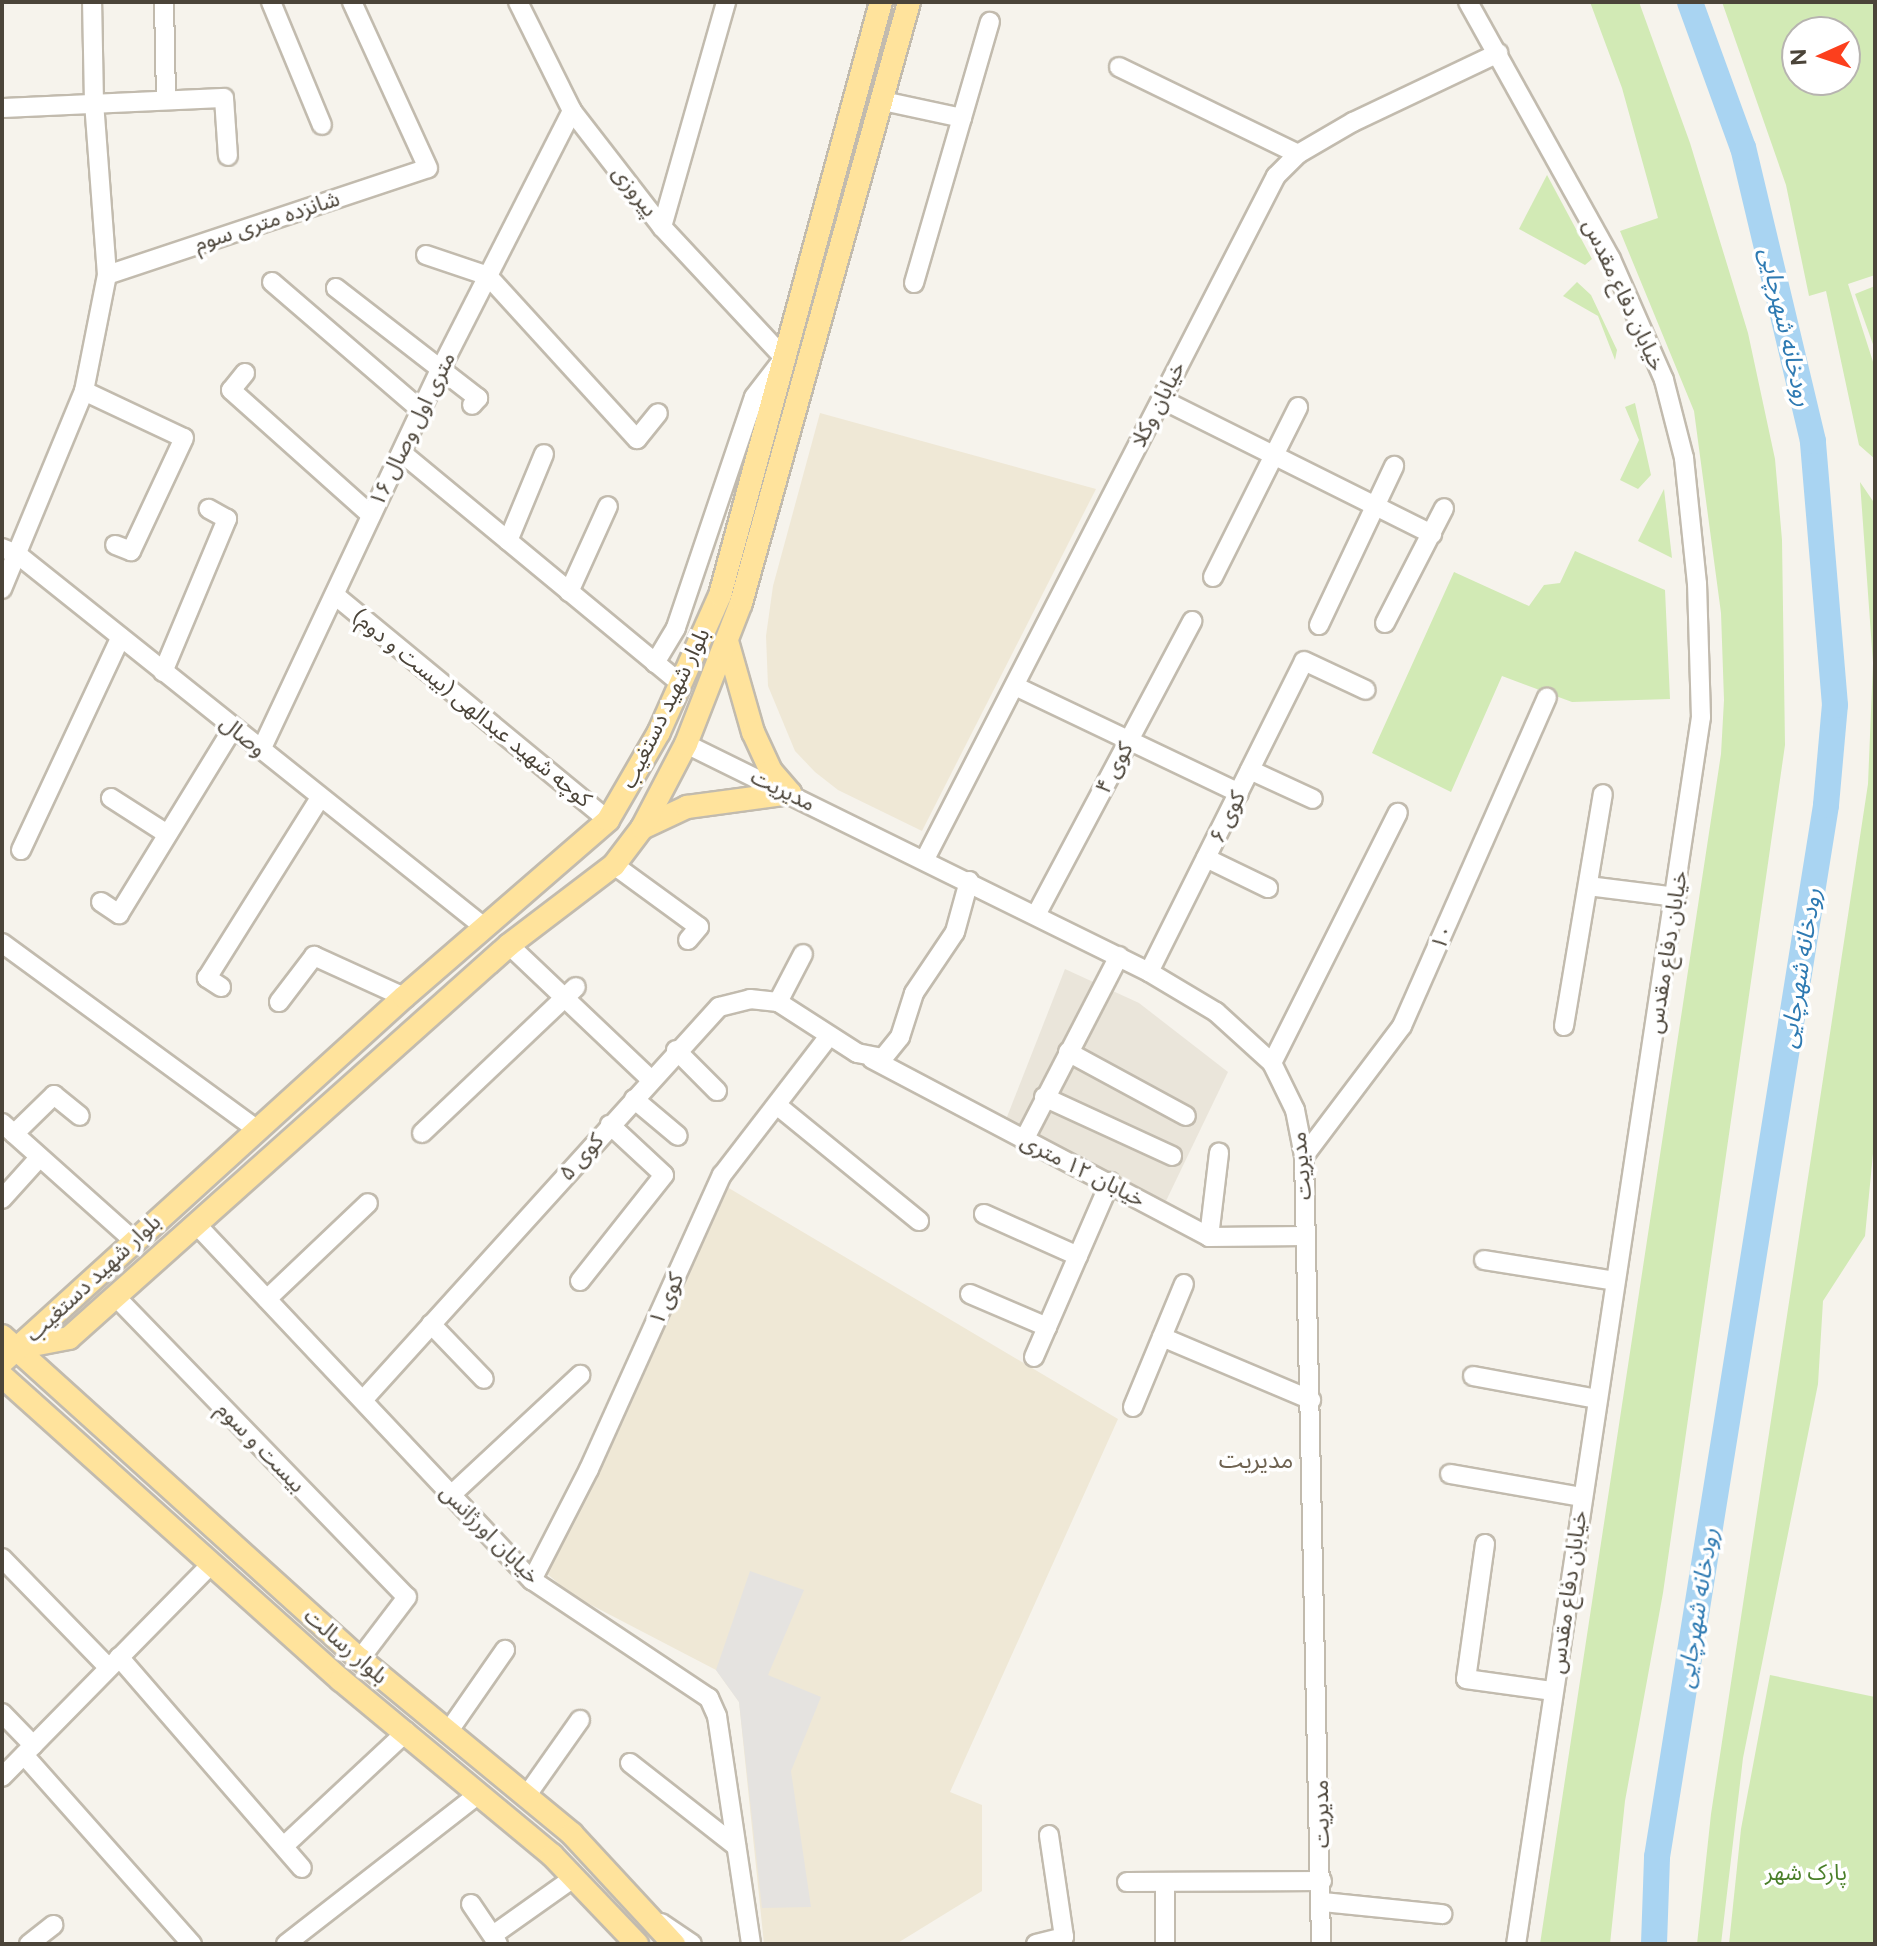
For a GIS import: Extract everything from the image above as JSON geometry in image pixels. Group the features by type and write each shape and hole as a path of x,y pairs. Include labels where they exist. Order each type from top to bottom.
{"main road":[{"name":"بلوار شهید دستغیب","path":"7,1349 608,820 659,732 720,595 881,2"},
{"name":"بلوار شهید دستغیب","path":"7,1349 69,1338 509,945 614,865 642,828 686,744 727,640 909,2"},
{"path":"727,640 753,732 771,771 790,793"},
{"path":"659,732 686,744"},
{"path":"642,828 687,807 790,793"},
{"path":"484,927 509,945"},
{"name":"بلوار رسالت","path":"7,1349 360,1659 572,1834 658,1922 674,1944"},
{"name":"بلوار رسالت","path":"2,1376 341,1680 552,1855 637,1944"},
{"path":"341,1680 360,1659"},
{"path":"552,1855 572,1834"}],"street":[{"path":"2,589 10,551 84,391 107,275 94,103 92,2"},
{"path":"164,2 166,100"},
{"name":"شانزده متری سوم","path":"107,275 428,168 352,2"},
{"name":"پیروزی","path":"519,2 572,111 662,227 784,358"},
{"path":"662,227 726,2"},
{"name":"خیابان دفاع مقدس","path":"1468,2 1611,259 1664,380 1684,458 1697,583 1701,717 1516,1944"},
{"path":"273,3 322,125"},
{"path":"914,283 990,22"},
{"name":"خیابان وکلا","path":"925,859 1017,687 1256,208 1298,154 1498,53"},
{"path":"1119,67 1298,154"},
{"path":"2,108 224,98 228,156"},
{"path":"883,101 962,118"},
{"name":"۱۶ متری اول وصال","path":"261,750 440,370 572,111"},
{"path":"426,255 488,276 637,439 658,413"},
{"path":"272,282 421,410"},
{"path":"336,288 478,398 472,405"},
{"path":"655,663 676,628 754,397 784,358"},
{"path":"245,373 231,390 371,515"},
{"path":"84,391 184,438 131,551 115,545"},
{"path":"1161,399 1432,534"},
{"path":"1213,577 1298,407"},
{"path":"402,453 679,682"},
{"path":"508,541 544,454"},
{"path":"1319,625 1378,507 1394,466"},
{"path":"569,592 608,506"},
{"path":"1385,623 1444,508"},
{"path":"163,672 227,519 209,509"},
{"name":"وصال","path":"10,551 484,927"},
{"name":"کوچه شهید عبدالهی (بیست و دوم)","path":"336,596 608,820"},
{"name":"کوی ۴","path":"1036,915 1192,621"},
{"path":"21,850 121,637"},
{"name":"کوی ۶","path":"1149,972 1304,661 1366,690"},
{"path":"1017,687 1239,793"},
{"name":"۱۰","path":"1304,1156 1402,1026 1547,698"},
{"path":"101,902 119,914 233,728"},
{"name":"مدیریت","path":"686,744 925,859 1149,972 1216,1012 1272,1063 1295,1110 1304,1156 1323,1902 1321,1944"},
{"path":"1250,770 1313,799"},
{"path":"1564,1026 1603,794"},
{"path":"111,798 167,834"},
{"path":"221,987 207,978 320,798"},
{"path":"1272,1063 1398,813"},
{"path":"1206,858 1268,888"},
{"path":"614,865 699,927 688,940"},
{"path":"872,1059 883,1058 900,1037 914,993 955,932 969,881"},
{"path":"1588,886 1676,897"},
{"path":"2,943 256,1129"},
{"path":"509,945 570,993 650,1079"},
{"path":"803,954 778,1002 829,1036"},
{"path":"279,1002 314,956 404,997"},
{"path":"1024,1140 1119,956"},
{"path":"422,1133 570,993"},
{"name":"کوی ۵","path":"364,1399 676,1050 719,1007 750,999 778,1002"},
{"name":"خیابان ۱۲ متری","path":"829,1036 1209,1237 1305,1236"},
{"name":"کوی ۱","path":"532,1580 589,1469 722,1175 829,1036"},
{"path":"676,1050 717,1091"},
{"path":"1068,1052 1186,1116"},
{"path":"80,1116 54,1095 8,1129 38,1159 133,1240"},
{"path":"1044,1097 1172,1156"},
{"path":"634,1099 678,1136"},
{"path":"778,1106 919,1221"},
{"path":"580,1281 664,1175 610,1125"},
{"path":"1209,1237 1219,1153"},
{"path":"2,1199 38,1159"},
{"path":"1034,1357 1110,1182"},
{"path":"267,1299 368,1203"},
{"path":"984,1214 1078,1256"},
{"name":"خیابان اورژانس","path":"196,1224 532,1580 709,1698 717,1716 751,1943"},
{"path":"1484,1260 1615,1281"},
{"path":"1133,1407 1184,1284"},
{"path":"970,1294 1047,1327"},
{"name":"بیست و سوم","path":"115,1296 407,1597 360,1659"},
{"path":"431,1324 484,1379"},
{"path":"1162,1337 1311,1400"},
{"path":"450,1496 580,1375"},
{"path":"1473,1376 1597,1399"},
{"path":"1450,1474 1582,1497"},
{"path":"1485,1544 1466,1679 1553,1691"},
{"path":"2,1558 114,1662 285,1845 302,1868"},
{"path":"2,1777 211,1564"},
{"path":"448,1732 505,1650"},
{"path":"2,1713 28,1750 192,1944"},
{"path":"527,1795 580,1720"},
{"path":"285,1845 406,1732"},
{"path":"630,1763 736,1846"},
{"path":"286,1944 479,1794"},
{"path":"1036,1944 1064,1937 1049,1835"},
{"path":"471,1904 496,1940 575,1877"},
{"path":"1127,1882 1322,1881"},
{"path":"1165,1882 1165,1944"},
{"path":"1323,1902 1442,1914"},
{"path":"658,1922 692,1944"},
{"path":"29,1944 53,1925"}],"shaded area":[{"path":"820,413 1096,489 922,831 838,790 815,772 795,751 768,686 766,636 773,586"},
{"path":"1065,969 1139,1003 1228,1072 1166,1201 1005,1122"},
{"path":"722,1184 1118,1419 950,1792 982,1805 982,1891 896,1944 764,1944 739,1702 716,1670 572,1595 545,1572"},
{"path":"750,1571 804,1590 768,1675 821,1697 791,1771 811,1907 762,1908 739,1702 716,1670"}],"green space":[{"path":"1590,2 1639,2 1690,143 1748,333 1775,459 1782,540 1785,745 1663,1593 1625,1801 1610,1944 1540,1944 1721,754 1724,700 1721,613 1694,411 1620,231 1658,218 1622,88"},
{"path":"1722,2 1875,2 1875,275 1848,284 1875,368 1875,459 1859,445 1826,291 1809,296 1786,185"},
{"path":"1547,175 1592,259 1585,265 1519,229"},
{"path":"1577,282 1591,295 1617,350 1615,360 1598,316 1563,296"},
{"path":"1875,286 1875,350 1855,294"},
{"path":"1635,403 1651,475 1638,489 1620,480 1639,440 1625,407"},
{"path":"1860,482 1875,504 1875,1133 1865,1236 1823,1301 1818,1384 1743,1758 1721,1944 1697,1944 1711,1814 1868,784 1873,663"},
{"path":"1664,489 1672,558 1638,541"},
{"path":"1575,551 1665,590 1670,699 1572,702 1502,676 1451,792 1372,753 1454,572 1529,606 1544,585 1560,583"},
{"name":"پارک شهر","path":"1770,1675 1875,1697 1875,1944 1729,1944 1741,1829"}],"waterway":[{"name":"رودخانه شهرچایی","path":"1654,1944 1657,1857 1826,805 1835,705 1813,441 1743,148 1690,2"}],"district":[{"name":"مدیریت","path":"1256,1460"}]}
